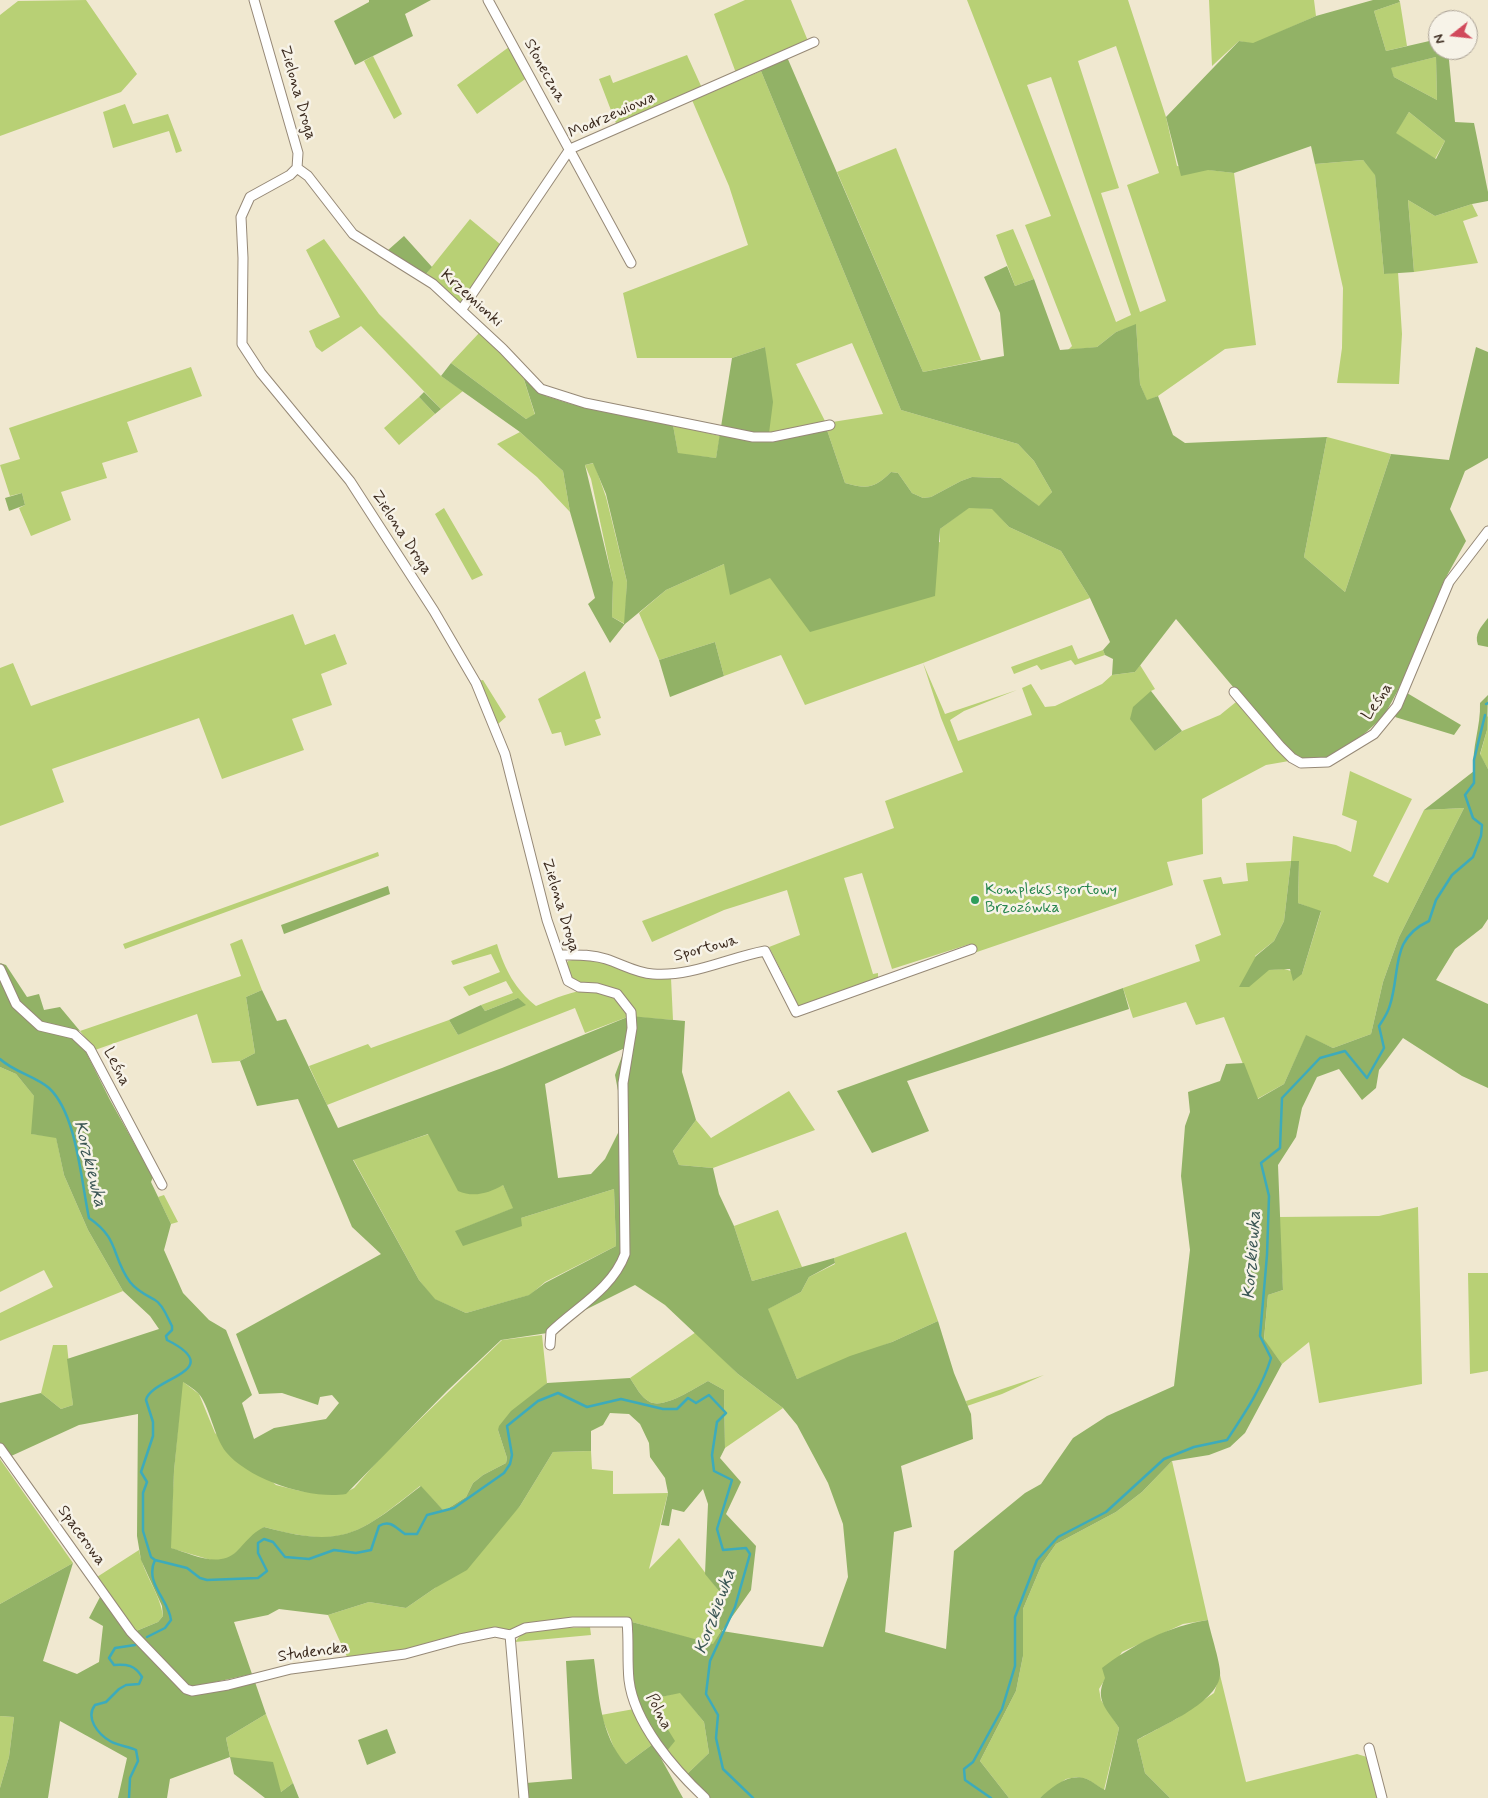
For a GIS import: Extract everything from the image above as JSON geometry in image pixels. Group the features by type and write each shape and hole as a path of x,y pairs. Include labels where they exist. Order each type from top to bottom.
{"street":[{"name":"Zielona Droga","path":"254,0 298,153 297,168 290,175 250,197 240,217 243,258 242,344 261,373 350,481 434,611 476,683 504,754 547,920 568,980 579,987 597,988 617,994 631,1012 632,1028 623,1084 625,1254 614,1276 601,1290 551,1332 550,1344"},
{"name":"Słoneczna","path":"488,0 630,263"},
{"name":"Modrzewiowa","path":"462,309 570,149 814,42"},
{"name":"Krzemionki","path":"297,168 308,176 353,234 433,284 462,309 541,389 585,403 753,437 772,437 830,425"},
{"name":"Leśna","path":"1234,692 1280,746 1292,758 1301,763 1328,762 1374,734 1402,697 1448,582 1488,530"},
{"name":"Sportowa","path":"560,956 587,955 604,958 637,971 668,975 686,973 742,955 765,951 796,1012 972,948"},
{"name":"Leśna","path":"0,969 16,1004 40,1026 74,1034 90,1049 162,1185"},
{"name":"Spacerowa","path":"0,1448 101,1592 140,1640"},
{"name":"Studencka","path":"140,1640 181,1685 192,1691 228,1685 291,1669 405,1654 460,1639 495,1632 510,1635 525,1628 573,1622 627,1622"},
{"name":"Polna","path":"627,1622 629,1680 638,1709 668,1761 705,1798"},
{"path":"510,1635 524,1798"},
{"path":"1370,1748 1382,1798"}],"green space":[{"path":"86,0 137,74 121,92 0,136 0,15 18,1"},
{"path":"369,0 431,0 405,14 413,36 355,65 334,21 369,2"},
{"path":"745,0 791,0 808,41 736,73 714,14"},
{"path":"967,0 1128,0 1166,117 1177,166 1234,173 1256,345 1225,349 1158,396 1147,401 1140,384 1136,325 1116,332 1097,347 1068,350 1072,346 1025,225 1051,216","holes":["1116,46 1159,173 1127,185 1166,301 1140,312 1101,193 1119,188 1078,61","1051,77 1131,315 1116,322 1027,85"]},
{"path":"1209,0 1314,0 1316,16 1253,44 1239,41 1212,66"},
{"path":"1373,0 1399,0 1400,2 1374,11 1386,51 1428,41 1428,59 1391,68 1394,77 1437,100 1436,60 1449,60 1455,122 1474,123 1488,192 1488,201 1435,216 1408,200 1414,272 1384,274 1375,175 1363,160 1315,164 1311,146 1234,173 1208,170 1181,176 1166,117 1239,41 1253,43 1316,16","holes":["1409,112 1445,141 1436,159 1396,133"]},
{"path":"1400,2 1407,46 1386,51 1374,11"},
{"path":"509,47 528,77 477,114 457,85"},
{"path":"687,55 702,88 617,126 599,79 610,75 613,83"},
{"path":"373,56 402,114 394,119 364,61"},
{"path":"787,57 923,372 1004,356 1000,313 984,277 1007,266 1015,286 1034,279 1060,350 1097,347 1116,332 1136,324 1140,384 1147,400 1158,396 1173,435 1185,443 1327,437 1304,557 1345,592 1391,454 1449,460 1476,347 1488,352 1488,458 1465,471 1450,509 1466,541 1444,581 1404,679 1384,716 1363,735 1335,754 1321,759 1299,759 1281,744 1176,619 1135,672 1112,675 1113,659 1105,655 1103,650 1110,642 1090,598 1061,551 1009,527 992,509 969,508 940,529 935,596 810,632 770,578 730,595 724,564 666,590 625,624 610,643 588,604 595,598 570,512 563,471 520,432 441,376 451,363 526,419 535,414 521,370 546,396 571,404 673,425 678,453 716,458 732,358 765,347 773,402 768,441 827,430 845,483 865,487 875,485 891,472 898,473 912,493 923,498 931,497 972,477 1001,478 1039,506 1052,492 1034,461 1018,444 901,410 761,71","holes":["593,463 606,494 627,582 624,624 612,617 613,582 585,465"]},
{"path":"1428,59 1436,60 1437,100 1394,77 1390,68"},
{"path":"761,71 901,410 1018,444 1034,461 1052,492 1040,507 1001,478 972,477 931,497 923,498 912,493 898,473 891,472 875,485 865,487 845,483 827,430 768,441 765,347 732,358 637,358 623,293 748,245 729,186 692,100","holes":["852,343 883,414 826,423 796,364"]},
{"path":"125,104 133,124 168,114 182,151 176,153 169,131 113,148 103,112"},
{"path":"1409,112 1445,141 1435,159 1395,133"},
{"path":"896,148 981,360 923,372 837,172"},
{"path":"1363,160 1375,174 1384,274 1398,272 1402,334 1399,384 1337,383 1342,348 1343,288 1315,164"},
{"path":"1408,200 1435,216 1472,204 1478,216 1463,221 1478,263 1414,272"},
{"path":"470,219 500,244 461,305 426,274"},
{"path":"1013,229 1034,279 1015,286 996,235"},
{"path":"404,236 432,267 426,274 387,251"},
{"path":"324,239 379,314 441,376 463,391 441,409 361,326 322,352 316,347 309,331 340,317 306,250"},
{"path":"480,332 521,370 535,415 526,419 451,363"},
{"path":"191,367 202,396 127,422 138,452 102,463 107,478 61,492 71,520 31,536 19,508 25,505 22,493 10,496 0,465 20,459 9,428"},
{"path":"424,392 441,409 435,414 419,397"},
{"path":"419,397 435,414 399,445 384,428"},
{"path":"673,425 720,436 716,458 678,454"},
{"path":"520,432 563,471 570,512 537,477 497,444"},
{"path":"1327,437 1391,454 1345,592 1304,557"},
{"path":"594,463 606,497 627,582 625,624 612,617 613,582 591,479 585,465"},
{"path":"22,493 25,505 9,511 5,498"},
{"path":"969,507 993,509 1009,527 1061,551 1090,598 923,663 805,705 781,655 724,676 715,642 659,660 639,613 666,590 724,564 770,578 940,542 940,529"},
{"path":"444,508 483,575 472,580 435,514"},
{"path":"293,614 305,645 335,634 347,664 321,674 332,705 292,719 304,750 222,779 199,718 52,769 64,802 0,826 0,668 13,663 31,706"},
{"path":"1488,618 1488,647 1478,645 1477,637"},
{"path":"715,642 724,676 670,697 659,660"},
{"path":"1072,645 1078,659 1103,650 1105,655 1075,665 1071,660 1041,670 1037,665 1014,674 1011,667"},
{"path":"923,663 945,714 1017,690 964,711 950,720 958,741 1032,715 1022,688 1031,684 1045,707 1055,706 1102,684 1112,675 1135,672 1140,665 1155,689 1151,691 1155,751 1182,731 1220,715 1236,702 1289,761 1266,765 1202,799 1203,854 1167,862 1173,885 974,953 970,944 892,969 862,873 844,878 873,974 878,973 878,978 874,982 799,1007 769,947 800,935 787,890 724,910 652,942 642,921 894,828 885,801 963,772 941,718"},
{"path":"585,671 601,718 595,720 601,735 565,746 561,732 552,734 538,699"},
{"path":"483,680 506,717 498,724 478,681"},
{"path":"1151,691 1182,731 1155,751 1130,719 1133,707"},
{"path":"1407,693 1461,725 1454,735 1395,717"},
{"path":"1488,695 1487,730 1480,754 1488,769 1488,919 1482,928 1455,949 1436,980 1488,1004 1488,1088 1462,1076 1403,1038 1379,1070 1376,1088 1362,1100 1339,1069 1317,1077 1302,1108 1296,1137 1278,1165 1283,1290 1268,1295 1264,1339 1282,1364 1245,1433 1230,1447 1209,1455 1172,1461 1142,1492 1116,1512 1056,1544 1042,1564 1023,1609 1023,1656 1016,1691 980,1761 1009,1798 709,1798 685,1776 709,1753 704,1722 680,1693 661,1697 659,1715 675,1741 666,1752 636,1699 632,1683 632,1622 713,1644 721,1631 712,1620 719,1591 705,1574 708,1504 703,1489 684,1512 672,1509 669,1526 661,1525 668,1493 665,1478 650,1457 649,1443 640,1424 629,1414 610,1413 603,1425 591,1431 591,1451 553,1452 520,1506 467,1570 435,1588 406,1608 369,1602 328,1615 279,1609 268,1615 234,1622 252,1674 188,1688 139,1647 187,1695 255,1682 266,1714 226,1738 230,1757 170,1779 167,1798 118,1798 127,1758 60,1721 48,1798 0,1798 0,1788 9,1757 14,1717 0,1716 0,1604 73,1563 43,1661 77,1674 99,1662 103,1626 89,1618 100,1597 129,1634 158,1622 163,1616 162,1606 141,1560 137,1536 138,1414 79,1425 9,1457 0,1444 0,1403 41,1393 61,1409 73,1405 67,1359 159,1329 150,1316 123,1291 88,1230 64,1175 56,1138 31,1134 34,1096 16,1074 0,1067 0,974 39,1029 72,1036 86,1052 110,1100 153,1177 151,1182 171,1224 164,1250 183,1293 209,1320 226,1330 252,1395 242,1403 254,1439 274,1428 326,1419 339,1403 332,1395 320,1397 318,1405 282,1393 259,1394 236,1334 381,1254 352,1227 298,1099 257,1106 240,1061 255,1053 246,997 262,990 277,1021 286,1019 338,1128 502,1068 630,1016 685,1021 682,1072 696,1120 673,1151 679,1165 713,1168 719,1194 734,1226 752,1281 834,1258 835,1263 809,1277 801,1292 768,1309 797,1379 850,1356 892,1342 938,1321 954,1373 971,1414 973,1439 901,1466 912,1527 894,1532 885,1632 946,1649 954,1551 1025,1493 1041,1484 1073,1438 1107,1416 1174,1386 1190,1250 1181,1176 1185,1126 1190,1112 1188,1092 1220,1081 1226,1064 1244,1063 1258,1099 1284,1084 1306,1035 1333,1048 1371,1034 1383,982 1399,937 1464,808 1424,810 1474,771 1473,762 1480,703","holes":["625,1048 615,1075 622,1112 619,1131 605,1159 591,1174 558,1178 545,1084","428,1134 458,1191 481,1194 503,1185 513,1208 455,1231 463,1246 522,1226 521,1218 614,1189 616,1246 545,1283 529,1295 466,1313 435,1299 419,1280 353,1160","635,1285 665,1305 738,1374 783,1408 797,1425 828,1483 843,1524 848,1577 823,1647 722,1631 751,1590 756,1546 726,1514 741,1482 720,1458 725,1448 724,1390 708,1381 679,1397 663,1403 650,1402 644,1398 630,1378 547,1383 511,1411 499,1426 498,1430 507,1458 506,1463 483,1475 473,1483 466,1497 444,1511 421,1486 382,1516 349,1533 314,1537 291,1534 264,1527 230,1556 214,1560 171,1548 174,1471 183,1382 195,1390 202,1398 222,1446 236,1462 265,1479 299,1491 316,1494 346,1494 447,1391 501,1340 554,1332 585,1310"]},
{"path":"1487,716 1488,769 1480,755 1487,730"},
{"path":"1350,771 1412,799 1373,876 1388,883 1424,810 1464,808 1399,937 1383,982 1371,1034 1333,1048 1306,1036 1284,1084 1257,1099 1224,1017 1196,1025 1186,1002 1133,1018 1123,988 1200,961 1195,945 1221,935 1203,880 1221,877 1223,884 1248,881 1246,863 1291,861 1293,836 1336,845 1351,852 1357,821 1342,815","holes":["1291,861 1299,862 1298,903 1321,912 1302,974 1284,969 1269,970 1255,956 1274,941 1284,921"]},
{"path":"378,852 379,856 125,949 123,944"},
{"path":"1291,861 1299,861 1298,903 1321,911 1302,974 1293,981 1290,969 1269,970 1249,987 1239,987 1256,956 1274,941 1284,921"},
{"path":"388,886 390,894 284,934 281,925"},
{"path":"242,939 262,990 246,997 255,1053 240,1061 212,1063 197,1014 95,1050 80,1031 241,976 230,944"},
{"path":"497,944 517,986 536,1006 575,992 598,991 609,995 620,1003 630,1016 585,1033 575,1008 327,1105 309,1066 368,1044 371,1048 449,1020 458,1035 518,998 485,1011 481,1005 513,993 506,981 469,996 463,987 500,972 491,954 453,965 451,961"},
{"path":"581,958 599,960 647,978 671,978 673,1020 635,1017 619,994 602,988 586,988 578,985 570,979 565,966 568,961"},
{"path":"0,963 6,965 27,997 39,994 44,1010 60,1007 80,1031 41,1023 18,1001"},
{"path":"1123,988 1129,1009 907,1081 929,1131 872,1153 837,1091"},
{"path":"518,998 526,1005 458,1035 449,1020 481,1005 485,1011"},
{"path":"0,1067 16,1074 35,1097 32,1134 56,1137 64,1175 88,1230 123,1291 0,1341 0,1313 53,1287 44,1270 0,1292"},
{"path":"789,1091 815,1130 713,1168 679,1165 673,1151 696,1120 711,1138"},
{"path":"429,1134 459,1191 503,1185 514,1208 456,1231 521,1218 614,1189 616,1246 545,1282 530,1295 466,1313 434,1299 419,1280 353,1159"},
{"path":"164,1195 178,1222 171,1224 158,1197"},
{"path":"1418,1207 1422,1384 1319,1403 1309,1342 1282,1364 1264,1340 1268,1295 1283,1290 1279,1217 1379,1216"},
{"path":"778,1210 802,1267 752,1281 734,1226"},
{"path":"906,1232 938,1321 892,1342 797,1379 767,1309 801,1292 809,1277 835,1264 834,1258"},
{"path":"1468,1273 1488,1273 1488,1371 1470,1374"},
{"path":"696,1332 738,1374 783,1408 725,1448 724,1390 708,1381 679,1397 663,1403 656,1403 644,1398 630,1378"},
{"path":"542,1335 547,1383 498,1430 507,1458 506,1463 483,1475 473,1483 466,1497 444,1511 420,1486 381,1516 349,1533 332,1537 313,1537 264,1527 230,1558 218,1562 170,1548 174,1471 182,1381 199,1394 215,1433 276,1485 300,1491 343,1494 354,1488 382,1456 502,1340"},
{"path":"53,1345 67,1345 73,1405 61,1409 41,1393"},
{"path":"1044,1375 1002,1394 967,1406 966,1401"},
{"path":"591,1451 592,1469 613,1471 613,1494 668,1493 649,1569 679,1538 719,1591 712,1620 721,1631 713,1645 632,1622 623,1617 523,1624 511,1630 496,1629 404,1650 348,1659 328,1615 369,1602 406,1608 435,1588 520,1506 553,1452"},
{"path":"0,1459 73,1563 0,1604"},
{"path":"1172,1461 1208,1620 1183,1624 1122,1652 1099,1689 1101,1700 1119,1728 1104,1790 1087,1779 1077,1777 1066,1779 1040,1798 1009,1798 980,1761 1016,1691 1023,1656 1023,1609 1042,1564 1056,1544 1116,1512 1142,1492"},
{"path":"139,1550 144,1567 159,1599 163,1616 158,1622 136,1631 97,1577"},
{"path":"1208,1620 1220,1672 1216,1686 1208,1696 1185,1714 1137,1740 1145,1773 1170,1798 1040,1798 1055,1785 1074,1777 1087,1779 1105,1790 1119,1728 1106,1710 1101,1698 1105,1678 1102,1668 1138,1644 1179,1627"},
{"path":"590,1627 591,1635 515,1642 523,1632 535,1629"},
{"path":"594,1659 602,1714 617,1753 626,1764 653,1744 683,1798 527,1798 526,1783 572,1779 566,1661"},
{"path":"1220,1675 1246,1782 1357,1754 1367,1757 1378,1798 1170,1798 1145,1773 1137,1740 1176,1719 1214,1693"},
{"path":"680,1692 704,1722 709,1753 685,1776 666,1752 659,1715 661,1697"},
{"path":"634,1709 653,1744 626,1764 616,1753 601,1715"},
{"path":"266,1714 293,1783 281,1792 230,1757 226,1738"},
{"path":"0,1716 14,1717 9,1757 0,1788"},
{"path":"387,1729 396,1753 367,1765 358,1740"},
{"path":"230,1757 273,1762 281,1792 293,1783 299,1798 265,1798 234,1774"}],"waterway":[{"name":"Korzkiewka","path":"991,1798 965,1780 964,1769 973,1762 1002,1709 1015,1666 1015,1617 1037,1560 1058,1537 1106,1512 1164,1459 1194,1447 1227,1440 1263,1380 1271,1358 1260,1336 1267,1255 1269,1196 1261,1163 1280,1148 1282,1098 1320,1058 1345,1051 1367,1078 1384,1048 1379,1026 1387,1014 1390,1005 1402,946 1417,928 1429,921 1436,900 1452,875 1473,857 1481,836 1482,825 1473,818 1465,795 1474,783 1474,760 1485,715"},
{"name":"Korzkiewka","path":"0,1059 49,1088 58,1100 66,1114 72,1131 89,1218 106,1233 130,1282 158,1302 163,1308 172,1326 172,1330 166,1336 167,1340 184,1351 190,1359 189,1367 151,1392 146,1400 153,1422 153,1436 141,1472 147,1482 143,1493 143,1531 151,1557 155,1560 187,1568 200,1578 207,1580 258,1578 267,1571 258,1553 258,1543 264,1539 273,1542 285,1557 309,1559 334,1550 356,1553 371,1550 379,1526 386,1523 396,1527 405,1534 417,1534 427,1515 454,1508 504,1473 510,1464 512,1455 507,1426 538,1401 558,1393 587,1407 621,1399 663,1409 677,1409 688,1398 696,1403 709,1395 726,1413 717,1422 712,1455 714,1471 732,1480 717,1529 723,1550 746,1548 750,1554 735,1607 710,1661 706,1694 718,1715 716,1738 723,1769 753,1798"},
{"path":"147,1637 165,1628 171,1620 166,1605 155,1584 152,1568 155,1560"},
{"path":"129,1798 130,1778 138,1761 136,1750 116,1744 106,1738 97,1730 91,1715 95,1705 106,1702 119,1689 126,1685 139,1684 142,1677 136,1670 127,1665 114,1665 109,1658 115,1648 135,1645"}],"place":[{"name":"Kompleks sportowy Brzozówka","path":"975,900"}]}
